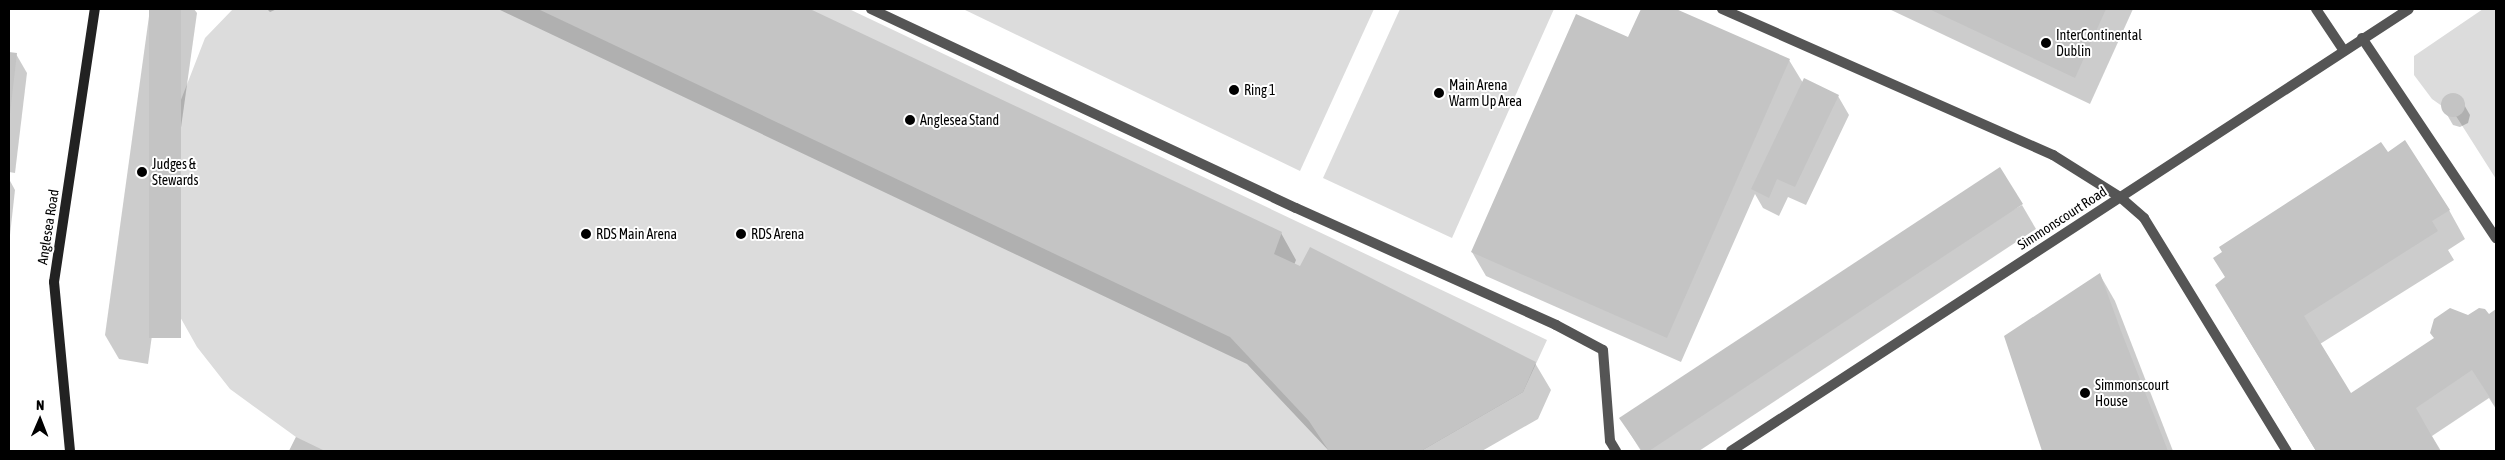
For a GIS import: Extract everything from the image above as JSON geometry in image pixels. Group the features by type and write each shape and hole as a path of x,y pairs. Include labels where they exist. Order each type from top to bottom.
{"main road":[{"name":"Anglesea Road","path":"70,451 54,282 95,9"}],"street":[{"path":"871,9 1296,208 1556,325 1603,350 1610,441 1616,451"},
{"path":"1722,9 2053,155 2120,197 2144,218 2287,451"},
{"path":"2316,9 2344,51"},
{"name":"Simmonscourt Road","path":"1731,451 2409,9"},
{"path":"2362,38 2496,238"}],"shaded area":[{"name":"RDS Main Arena","path":"233,9 849,9 1547,340 1523,392 1421,451 289,451 296,437 230,389 197,347 156,274 163,194 179,105 205,38"},
{"name":"Ring 1","path":"963,9 1374,9 1300,171"},
{"name":"Main Arena Warm Up Area","path":"1400,9 1554,9 1452,238 1323,178"},
{"path":"2483,9 2496,9 2496,179 2456,116 2432,99 2414,75 2414,56"}],"building":[{"path":"149,9 181,9 181,338 149,338"},
{"name":"Anglesea Stand","path":"538,9 810,9 1282,232 1274,254 1300,266 1310,247 1536,362 1523,392 1421,451 1329,451 1309,421 1230,337"},
{"path":"1641,9 1676,9 1790,59 1667,338 1471,252 1576,14 1628,37"},
{"name":"InterContinental Dublin","path":"1929,9 2106,9 2075,78"},
{"path":"9,52 17,53 10,114 9,114"},
{"path":"1804,78 1839,95 1795,187 1777,179 1769,198 1751,189"},
{"path":"2453,93 2461,97 2465,105 2461,113 2453,117 2445,113 2441,105 2445,97"},
{"path":"2405,140 2450,210 2432,221 2438,231 2304,316 2351,393 2434,338 2430,333 2434,319 2450,308 2468,315 2479,308 2485,309 2489,314 2496,309 2496,407 2472,370 2416,408 2440,451 2316,451 2215,285 2225,277 2213,258 2222,252 2219,247 2381,142 2388,152"},
{"path":"2000,167 2023,204 1649,451 1642,451 1619,418"},
{"name":"Simmonscourt House","path":"2100,273 2168,451 2042,451 2004,336"},
{"path":"296,437 325,451 289,451"}],"place":[{"name":"InterContinental Dublin","path":"2046,43"},
{"name":"Ring 1","path":"1234,90"},
{"name":"Main Arena Warm Up Area","path":"1439,93"},
{"name":"Anglesea Stand","path":"910,120"},
{"name":"Judges & Stewards","path":"142,172"},
{"name":"RDS Main Arena","path":"586,234"},
{"name":"RDS Arena","path":"741,234"},
{"name":"Simmonscourt House","path":"2085,393"}]}
